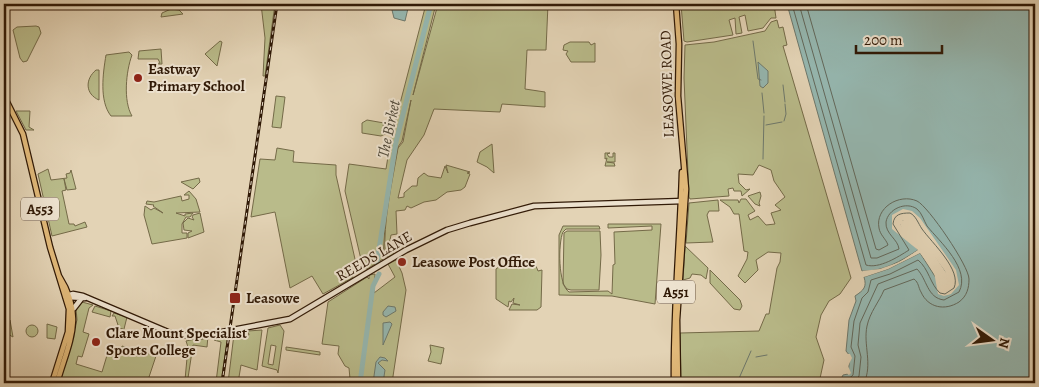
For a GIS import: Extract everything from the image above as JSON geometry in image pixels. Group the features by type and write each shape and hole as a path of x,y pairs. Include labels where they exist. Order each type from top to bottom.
{"main road":[{"name":"LEASOWE ROAD","path":"676,4 679,44 678,96 684,201 674,319 676,383"},
{"name":"A553","path":"4,96 23,134 57,272 74,306 74,326 57,383"},
{"name":"A553","path":"52,383 69,326 68,296"}],"street":[{"name":"REEDS LANE","path":"68,296 78,295 83,299 181,337 242,329 280,322 295,316 406,250 447,230 470,223 534,206 684,201"},
{"path":"74,306 83,299"}],"green space":[{"path":"261,4 275,4 265,76 263,76 265,38"},
{"path":"426,4 436,4 413,95 438,4 548,4 546,50 527,50 525,89 545,92 545,107 502,104 500,112 434,109 424,135 407,160 398,198 404,197 404,193 412,186 417,186 418,178 424,173 428,176 441,178 445,166 448,173 446,165 470,172 467,173 470,174 465,187 461,190 447,192 436,200 424,202 411,208 407,206 405,210 396,211 397,234 391,235 389,245 394,255 385,257 385,229 391,189 398,148 403,142 411,100 402,141 398,147 386,208 383,259 367,269 363,268 345,191 349,164 386,169 391,138"},
{"path":"681,4 774,4 776,18 771,18 763,28 748,31 745,15 739,17 742,33 736,34 735,18 729,20 733,35 687,42 684,41"},
{"path":"171,9 179,10 183,14 161,17 162,13"},
{"path":"777,20 779,28 783,27 787,45 783,46 851,278 840,294 829,301 821,315 816,337 824,360 819,383 681,383 680,333 759,331 766,314 769,314 781,253 768,252 756,260 758,270 745,283 738,276 747,259 748,252 744,251 739,214 734,214 730,207 720,200 738,200 739,203 741,199 746,199 755,211 748,215 750,220 758,216 766,225 775,224 771,213 781,210 775,205 785,197 774,181 771,170 759,165 753,175 738,174 739,183 746,190 750,189 742,196 741,191 734,191 733,188 728,189 729,196 690,199 684,78 685,45 714,42 765,31 771,22"},
{"path":"17,27 39,27 41,33 27,61 23,62 20,58 13,30"},
{"path":"220,41 222,42 217,66 205,54"},
{"path":"570,42 589,42 591,45 595,43 595,62 571,62 566,54 568,51 563,50 564,45"},
{"path":"161,49 162,64 155,64 160,63 158,59 138,59 139,51"},
{"path":"129,52 132,55 128,69 126,94 132,116 111,116 107,110 103,95 106,55"},
{"path":"99,70 99,100 91,94 88,86 92,74"},
{"path":"276,96 285,97 281,128 272,127"},
{"path":"16,111 30,111 29,127 34,130 26,130"},
{"path":"367,120 384,123 383,126 387,127 387,133 381,136 362,133 362,123"},
{"path":"492,144 494,173 477,162 480,152"},
{"path":"277,148 294,151 293,162 336,165 336,175 357,268 352,278 323,294 312,276 290,288 275,212 251,217 260,159 275,160"},
{"path":"605,153 610,153 607,154 609,157 613,157 613,153 615,153 615,162 607,162 614,163 615,166 605,166 607,158 605,159"},
{"path":"48,169 51,180 67,178 66,174 70,173 71,170 76,189 67,190 64,179 66,190 62,191 69,224 74,224 75,226 85,222 87,227 52,236 38,174"},
{"path":"199,178 200,182 193,189 181,182"},
{"path":"189,191 196,199 200,212 176,213 185,216 185,214 193,213 190,217 186,217 182,224 182,233 187,233 187,238 152,244 144,215 145,206 151,210 154,208 163,213 154,205 146,204 147,201 154,202 181,196 182,201 189,199 189,195 184,195"},
{"path":"760,192 760,206 755,204 748,196"},
{"path":"718,200 719,211 709,211 707,215 713,242 686,243 689,203"},
{"path":"200,213 204,232 188,238 188,233 192,231 184,230 183,223 188,218 194,220 193,215"},
{"path":"608,224 661,224 655,304 612,296 559,295 559,235 563,226 599,226 600,229 566,229 563,232 560,245 560,264 565,288 569,292 608,291 612,294 613,265 615,264 614,232 652,230 652,226 608,228"},
{"path":"567,231 600,231 599,290 571,290 567,289 563,284 564,233"},
{"path":"685,246 708,268 706,279 701,275 692,274 690,278 683,280"},
{"path":"396,260 402,273 406,290 392,383 354,383 354,381 349,383 349,368 345,366 338,354 339,346 322,344 328,302 367,277 369,279 369,275 375,274 374,293 395,277 388,264"},
{"path":"500,266 536,266 538,271 542,270 541,307 537,310 509,310 512,304 520,305 513,303 514,298 511,302 509,301 508,307 496,299 496,269"},
{"path":"710,270 740,300 742,306 740,310 734,309 710,283"},
{"path":"82,302 93,305 89,308 83,332 89,334 82,357 78,356 76,364 102,372 108,352 114,353 115,349 121,350 122,346 156,356 147,383 59,383 77,320 76,308"},
{"path":"95,306 111,311 110,317 92,312"},
{"path":"114,313 127,317 123,333 123,329 119,328 115,316 112,316"},
{"path":"4,315 10,320 13,337 4,332"},
{"path":"47,324 57,327 55,339 47,338"},
{"path":"32,325 38,331 32,337 26,331"},
{"path":"280,325 284,331 278,373 277,370 262,366 268,328","holes":["271,345 276,346 273,365 268,364"]},
{"path":"262,330 257,370 241,365 238,383 228,383 234,334 246,331 246,336 249,335 248,331"},
{"path":"228,334 221,383 185,380 188,347 186,341 208,336 207,347 193,345 188,378 216,382 221,342 214,340 215,335"},
{"path":"430,345 444,348 441,364 428,361 431,352"},
{"path":"286,347 320,352 320,355 286,350"}],"water":[{"path":"395,4 409,4 405,21 394,18 392,10"},
{"path":"787,4 1035,4 1035,383 839,383 843,375 848,374 850,356 846,351 849,320 856,301 855,296 865,286 864,277 888,269 920,253 943,289 950,285 950,278 910,218 898,221 905,235 918,250 884,268 862,271"},
{"path":"758,62 768,71 768,83 763,88 760,86"},
{"path":"388,306 395,307 396,311 386,317 383,315 383,312"},
{"path":"390,322 392,324 383,345 383,323"},
{"path":"380,357 388,361 382,360 378,363 385,370 383,383 373,383 376,362"}],"pier":[{"path":"903,209 912,211 920,218 956,270 959,285 951,294 944,296 938,294 934,272 920,253 888,269 864,277 865,274 862,271 880,269 900,262 918,250 892,229 892,215","holes":["903,220 908,221 945,271 948,284 943,286 940,283 938,274 900,224"]},
{"path":"847,354 850,354 852,358 848,366 851,373 849,375 845,372"}],"waterway":[{"name":"The Birket","path":"377,262 396,142 431,4"},
{"path":"753,41 758,79 761,80"},
{"name":"The Birket","path":"418,51 422,49"},
{"path":"783,85 785,102"},
{"path":"762,93 764,113"},
{"path":"784,121 786,114 785,104"},
{"path":"763,159 764,116"},
{"path":"766,125 782,122"},
{"name":"The Birket","path":"360,383 373,286 379,274"},
{"path":"737,383 751,351"},
{"path":"756,357 767,355"}],"railway":[{"path":"222,383 277,4"}],"place":[{"name":"Eastway Primary School","path":"138,78"},
{"name":"Leasowe Post Office","path":"402,262"},
{"name":"Leasowe","path":"235,298"},
{"name":"Clare Mount Specialist Sports College","path":"96,342"}]}
